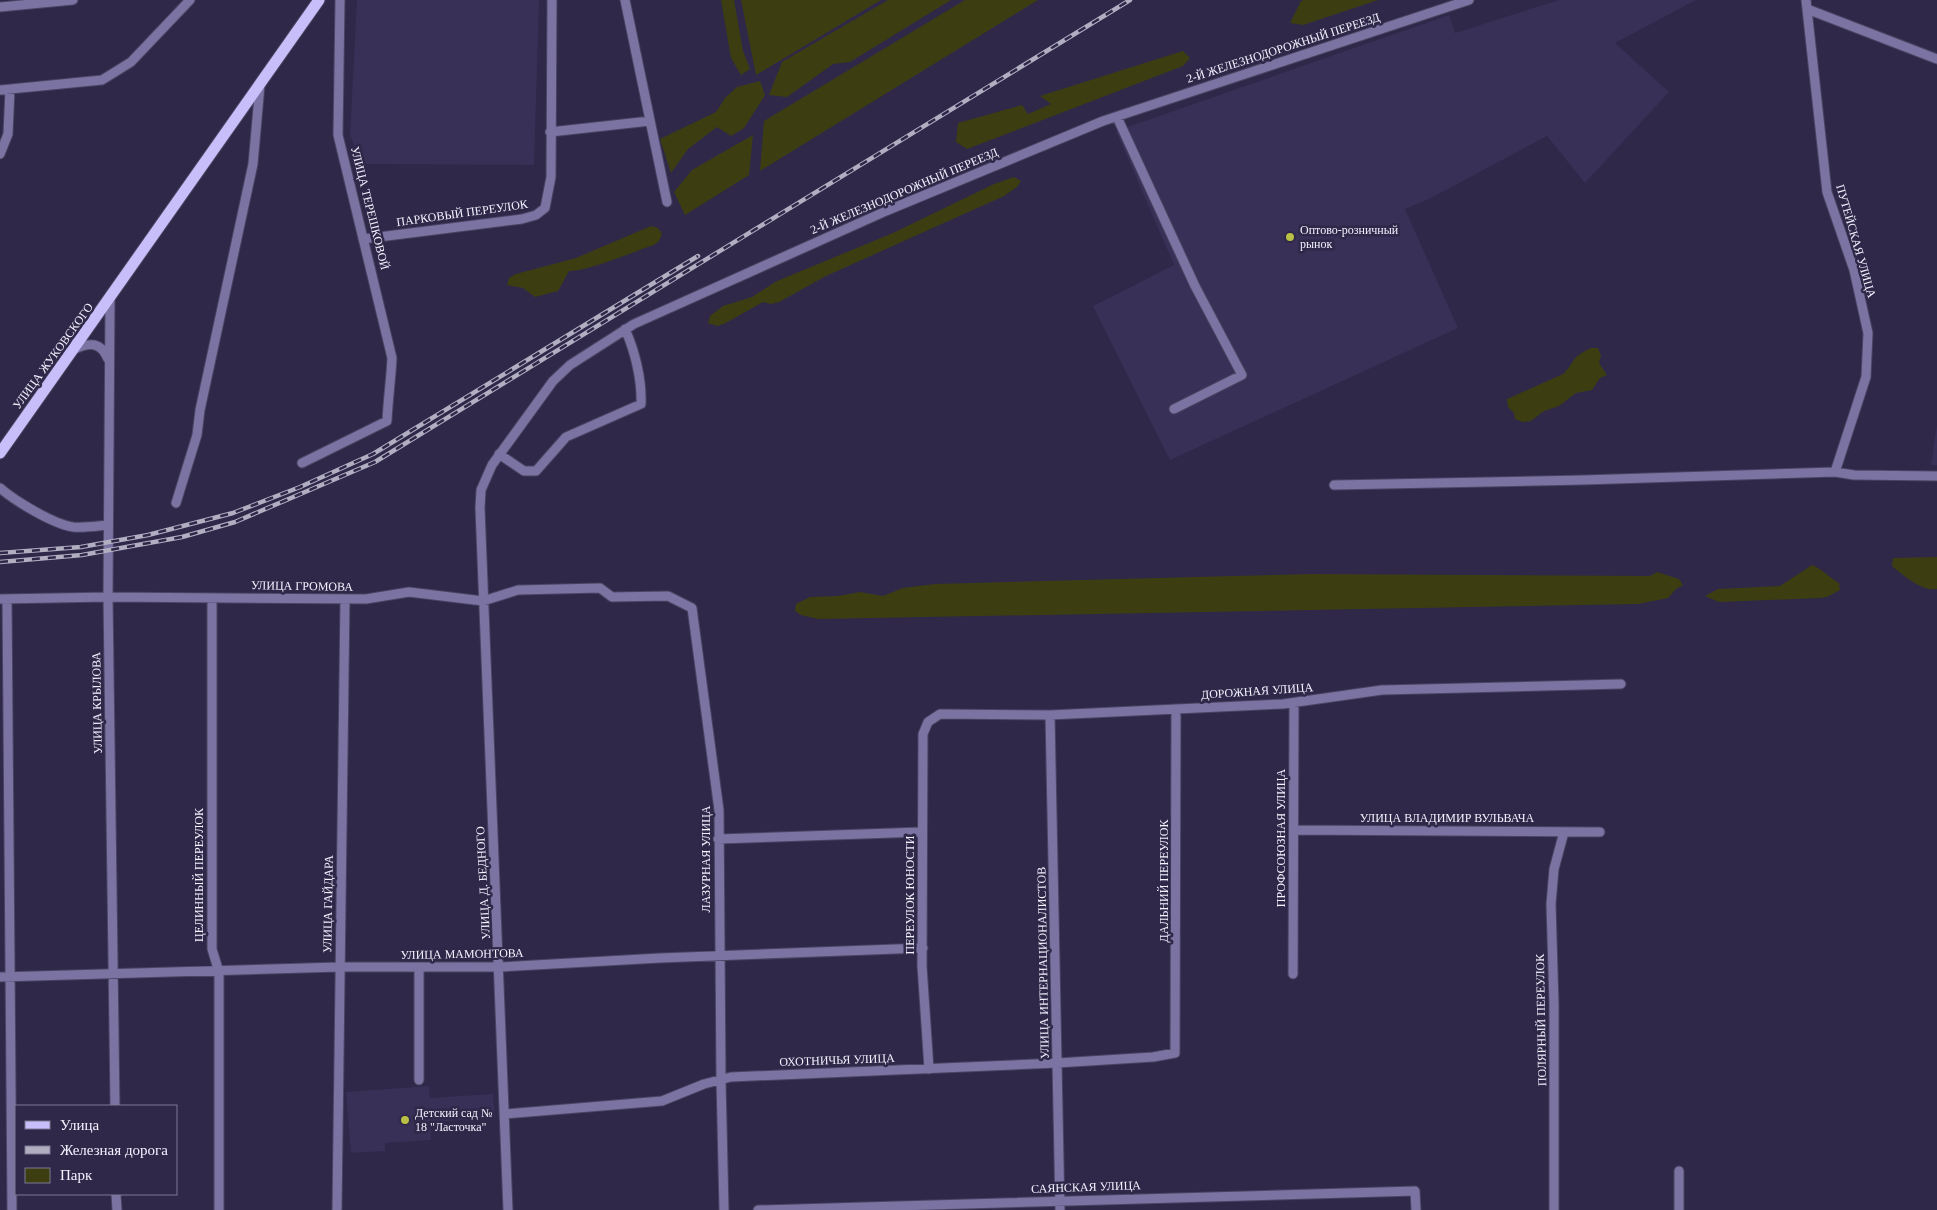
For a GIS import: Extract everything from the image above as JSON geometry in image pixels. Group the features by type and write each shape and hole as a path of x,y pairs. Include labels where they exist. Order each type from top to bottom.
{"main road":[{"path":"110,299 319,0"},
{"name":"УЛИЦА ЖУКОВСКОГО","path":"0,453 110,299"}],"street":[{"path":"0,7 73,0"},
{"path":"0,90 102,80 131,62 190,0"},
{"name":"УЛИЦА ТЕРЕШКОВОЙ","path":"302,463 388,421 392,358 338,136 340,0"},
{"name":"ПАРКОВЫЙ ПЕРЕУЛОК","path":"363,239 460,228 536,215 545,208 551,178 552,0"},
{"path":"625,0 666,202"},
{"name":"2-Й ЖЕЛЕЗНОДОРОЖНЫЙ ПЕРЕЕЗД","path":"482,555 481,490 499,454 561,372 626,329 886,211 1117,117 1469,0"},
{"path":"1807,5 1937,59"},
{"name":"ПУТЕЙСКАЯ УЛИЦА","path":"1807,5 1827,192 1854,270 1868,333 1866,377 1835,472"},
{"path":"176,503 197,435 253,164 260,86"},
{"path":"0,154 8,134 10,90"},
{"path":"1117,117 1195,286 1242,375 1174,409"},
{"path":"550,132 650,121"},
{"name":"УЛИЦА КРЫЛОВА","path":"110,299 108,597 115,1105"},
{"path":"499,454 524,471 536,471 566,437 641,404 642,391 631,341 626,329"},
{"path":"74,349 86,344 96,345 105,351 110,362"},
{"path":"1334,485 1835,472 1854,475 1937,476"},
{"path":"0,488 8,495 50,519 71,527 108,525"},
{"name":"УЛИЦА Д. БЕДНОГО","path":"482,555 500,967 508,1210"},
{"name":"УЛИЦА ГРОМОВА","path":"4,599 108,597 366,599 408,592 483,601 518,590 600,588"},
{"name":"ЛАЗУРНАЯ УЛИЦА","path":"600,588 612,597 668,596 692,608 720,810 718,839 720,1080 724,1210"},
{"name":"ЦЕЛИННЫЙ ПЕРЕУЛОК","path":"212,598 212,949 219,972 219,1210"},
{"path":"4,599 5,978 12,1210"},
{"name":"УЛИЦА ГАЙДАРА","path":"337,1210 345,599"},
{"name":"ДОРОЖНАЯ УЛИЦА","path":"928,722 940,714 1050,715 1294,703 1382,690 1621,684"},
{"name":"ПРОФСОЮЗНАЯ УЛИЦА","path":"1293,974 1294,703"},
{"name":"ДАЛЬНИЙ ПЕРЕУЛОК","path":"1176,709 1176,1053"},
{"name":"УЛИЦА ИНТЕРНАЦИОНАЛИСТОВ","path":"1050,715 1060,1210"},
{"name":"ПЕРЕУЛОК ЮНОСТИ","path":"928,722 923,734 924,948 922,966 929,1069"},
{"name":"УЛИЦА ВЛАДИМИР ВУЛЬВАЧА","path":"1294,830 1600,832"},
{"path":"718,839 922,832"},
{"name":"ПОЛЯРНЫЙ ПЕРЕУЛОК","path":"1554,1210 1554,1004 1551,904 1554,869 1564,832"},
{"name":"УЛИЦА МАМОНТОВА","path":"5,978 340,967 419,969 500,967 924,948"},
{"path":"419,969 419,1080"},
{"name":"ОХОТНИЧЬЯ УЛИЦА","path":"505,1114 662,1102 704,1084 731,1077 1153,1058 1176,1053"},
{"path":"1679,1171 1679,1210"},
{"name":"САЯНСКАЯ УЛИЦА","path":"758,1210 1415,1191 1416,1210"},
{"path":"116,1195 117,1210"}],"shaded area":[{"path":"357,0 539,0 534,165 361,164 350,135"},
{"name":"Оптово-розничный рынок","path":"1559,0 1696,0 1615,43 1669,92 1585,183 1547,136 1431,198 1405,209 1458,328 1170,460 1093,306 1174,265 1116,131 1449,15 1455,33"},
{"path":"1937,425 1937,465 1931,465"},
{"name":"Детский сад № 18 \"Ласточка\"","path":"429,1086 430,1098 493,1094 495,1118 430,1122 431,1140 385,1143 385,1151 351,1153 346,1092"}],"green space":[{"path":"721,0 734,0 743,51 750,69 741,75 731,58"},
{"path":"741,0 881,0 756,75"},
{"path":"888,0 951,0 850,62 833,64 787,97 769,95 782,62"},
{"path":"965,0 1038,0 760,171 764,121"},
{"path":"1378,0 1303,25 1290,23 1301,1"},
{"path":"1183,51 1190,58 1183,66 967,149 956,142 958,123 1022,105 1028,114 1051,104 1040,96"},
{"path":"760,81 765,95 744,128 731,136 717,127 688,149 671,173 660,139 716,112 725,98 737,87"},
{"path":"753,135 749,175 685,215 674,192 692,170"},
{"path":"1014,177 1021,181 1017,187 1004,196 826,276 779,302 771,304 763,302 724,324 717,326 708,323 710,316 723,306 752,297 777,281 893,233 994,184"},
{"path":"651,226 658,228 662,234 659,241 654,245 600,264 569,271 558,291 535,297 523,288 507,285 509,278 516,274 576,258"},
{"path":"1591,348 1598,348 1601,356 1599,363 1607,375 1600,378 1592,390 1576,393 1559,406 1544,411 1531,421 1523,422 1515,419 1514,413 1508,407 1507,399 1563,374 1576,358"},
{"path":"1937,557 1937,589 1925,588 1919,585 1892,566 1893,558"},
{"path":"1812,565 1839,583 1840,590 1827,597 1819,598 1719,602 1705,596 1718,589 1780,586"},
{"path":"1657,572 1679,579 1683,585 1676,589 1668,598 1638,604 818,619 801,615 795,611 796,604 810,597 838,596 860,592 883,596 903,588 935,584 1311,574 1650,576"}],"railway":[{"path":"0,562 82,555 182,537 235,522 375,462 1130,0"},
{"path":"0,553 81,547 148,535 233,513 300,487 373,454 698,256"}],"place":[{"name":"Оптово-розничный рынок","path":"1290,237"},
{"name":"Детский сад № 18 \"Ласточка\"","path":"405,1120"}]}
